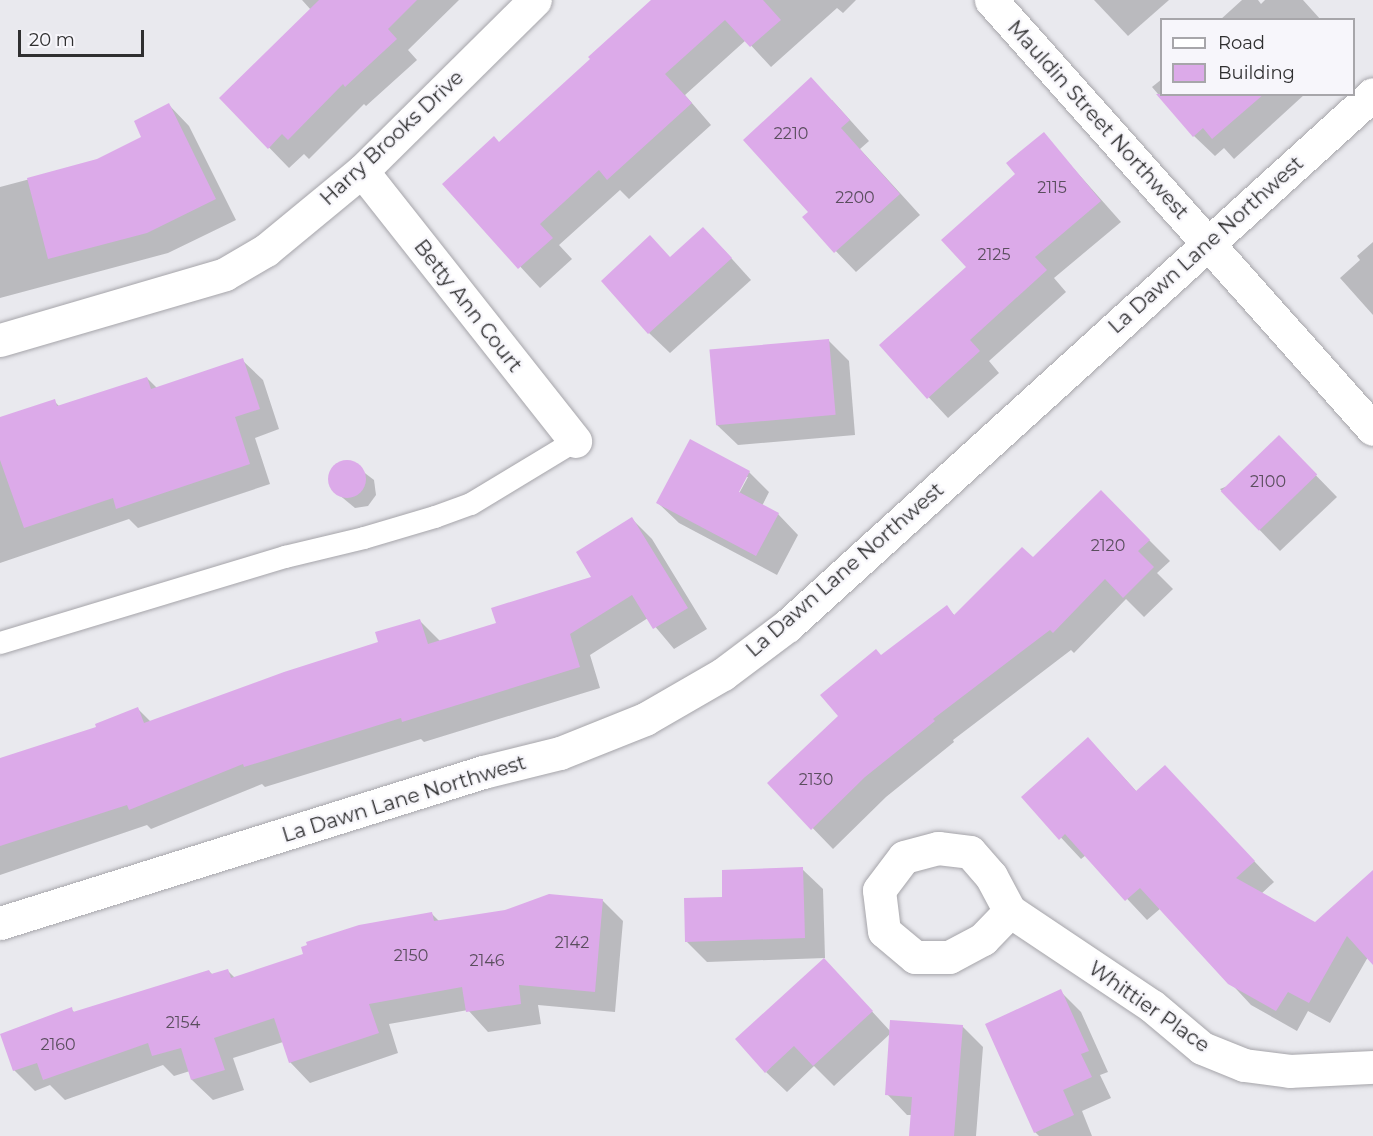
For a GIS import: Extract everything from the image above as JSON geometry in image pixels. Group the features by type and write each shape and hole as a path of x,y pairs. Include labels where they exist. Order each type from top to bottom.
{"street":[{"name":"Harry Brooks Drive","path":"0,340 225,274 266,250 362,171 535,0"},
{"name":"Mauldin Street Northwest","path":"991,0 1373,429"},
{"name":"La Dawn Lane Northwest","path":"0,923 483,772 560,753 645,719 723,674 787,626 1373,94"},
{"name":"Betty Ann Court","path":"362,171 575,441"},
{"name":"Whittier Place","path":"1010,911 1152,1006 1202,1048 1244,1065 1290,1071 1373,1067"}],"lane":[{"path":"0,642 285,557 364,538 435,517 471,504 575,441"}],"building":[{"path":"319,0 417,0 388,29 397,39 345,87 343,84 288,140 282,134 268,149 219,98"},
{"path":"651,0 763,0 781,20 750,47 725,20 665,74 692,103 607,180 599,170 540,224 553,238 518,269 442,184 494,136 499,142"},
{"path":"811,77 850,120 841,128 900,194 834,253 802,217 808,212 743,140"},
{"path":"1156,94 1160,96 1262,96 1212,139 1203,128 1193,137"},
{"path":"169,103 216,199 147,233 48,259 27,178 97,159 141,137 134,121"},
{"path":"1044,132 1101,201 1035,257 1047,270 970,340 980,351 927,399 879,345 966,267 941,240 1015,174 1006,163"},
{"path":"703,227 732,258 648,334 601,281 650,235 670,257"},
{"path":"829,339 836,415 716,425 709,349"},
{"path":"243,358 260,409 235,417 250,464 116,509 113,498 24,528 0,460 0,417 55,399 57,406 147,377 151,389"},
{"path":"1279,435 1317,475 1259,531 1221,491"},
{"path":"690,439 750,471 739,492 779,513 756,556 656,503"},
{"path":"347,460 360,466 366,479 360,492 347,498 334,492 328,479 334,466"},
{"path":"1101,490 1150,540 1138,551 1154,567 1123,598 1105,579 1053,633 1050,630 933,719 935,721 865,777 811,830 767,783 838,716 820,695 876,649 881,655 947,605 954,615 1022,547 1033,557"},
{"path":"632,517 688,608 653,629 632,595 570,634 580,667 402,722 401,718 244,767 243,764 129,810 127,805 0,846 0,758 96,727 95,724 138,707 144,723 284,672 378,642 375,632 420,619 428,644 496,623 491,608 591,577 576,552"},
{"path":"1088,737 1136,791 1165,765 1255,861 1236,878 1315,922 1373,870 1373,965 1347,936 1309,1003 1288,992 1276,1011 1228,984 1140,888 1125,901 1065,834 1059,840 1021,797"},
{"path":"803,867 805,938 685,942 684,898 722,897 722,870"},
{"path":"549,894 603,899 595,992 519,985 521,1004 466,1012 462,987 369,1004 379,1033 289,1063 274,1018 214,1038 225,1070 191,1080 181,1048 152,1056 148,1043 43,1080 37,1063 13,1071 0,1034 72,1007 73,1012 209,970 211,974 228,969 231,978 303,954 301,947 307,945 306,942 359,925 432,912 434,921 505,910"},
{"path":"824,958 873,1011 813,1066 794,1046 765,1073 735,1039"},
{"path":"1061,989 1089,1051 1081,1054 1092,1077 1063,1090 1074,1115 1034,1133 985,1024"},
{"path":"890,1020 963,1025 954,1136 909,1136 912,1097 885,1095"}]}
